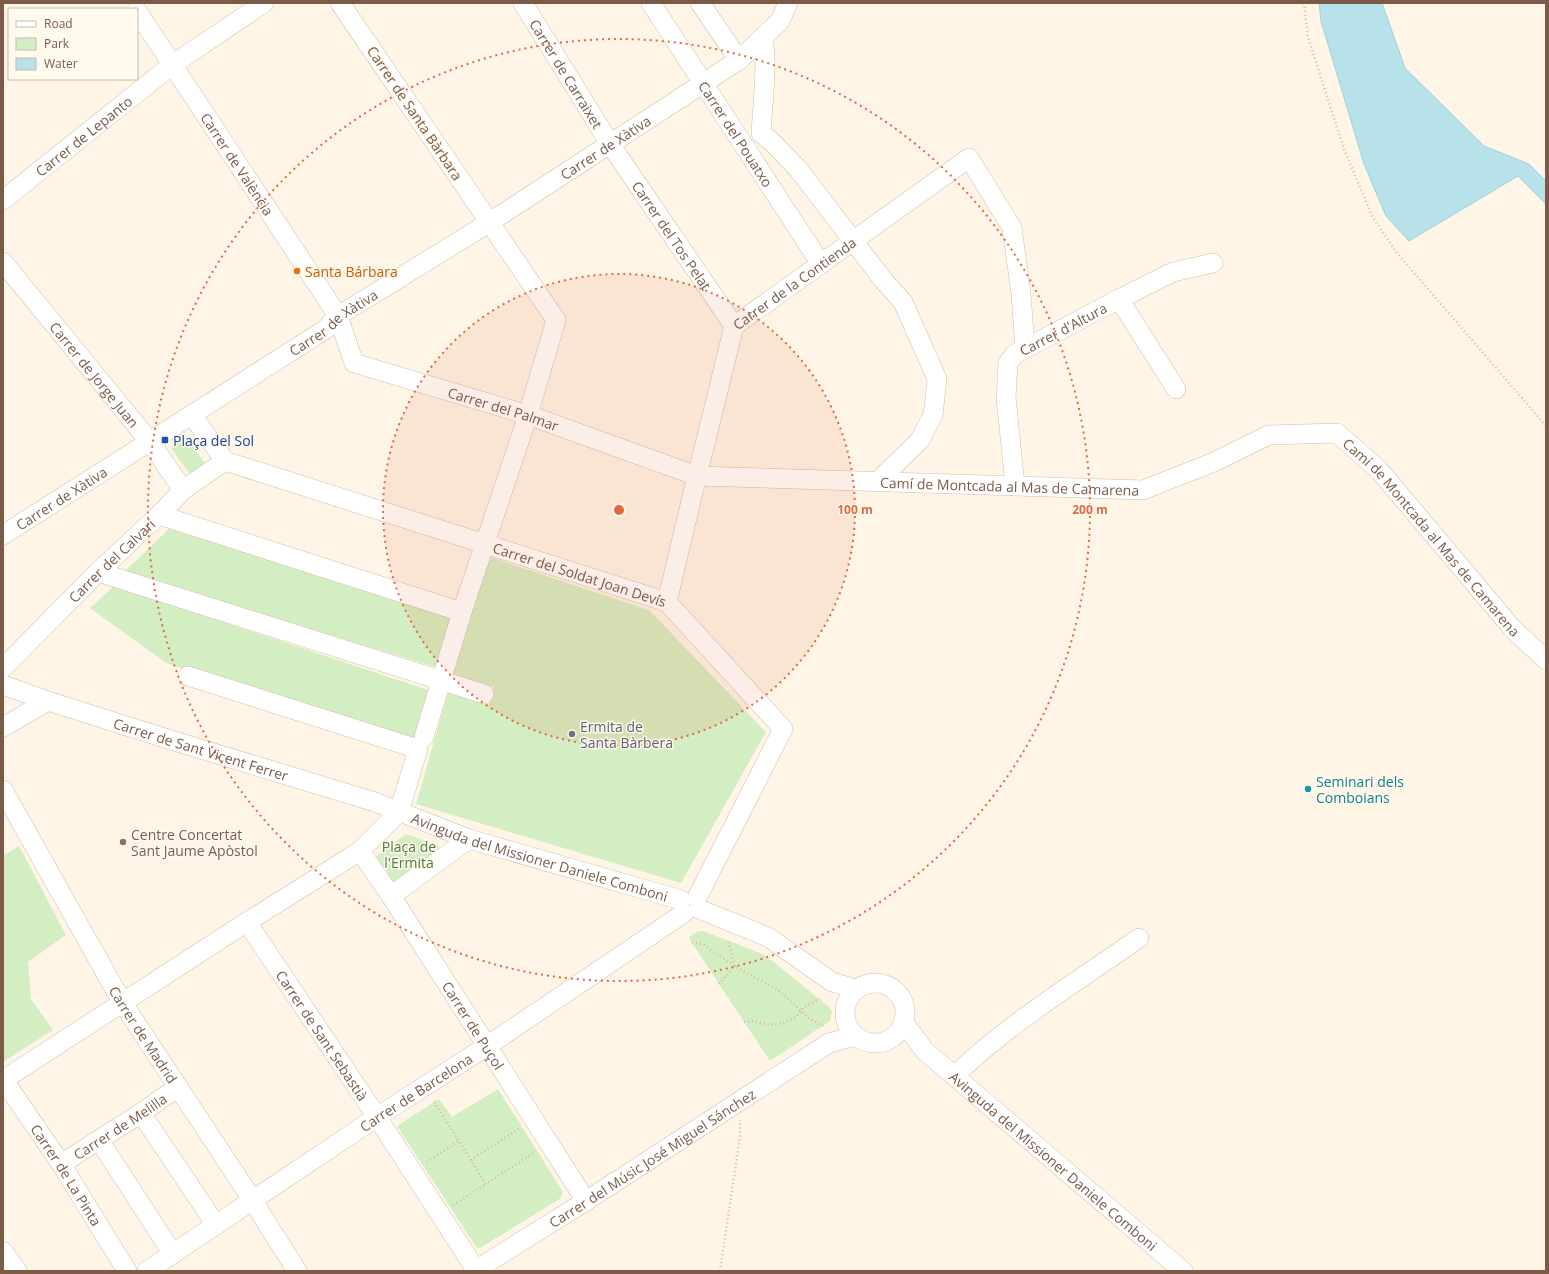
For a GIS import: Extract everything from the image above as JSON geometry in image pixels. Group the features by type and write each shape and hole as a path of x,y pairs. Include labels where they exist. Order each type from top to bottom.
{"street":[{"name":"Carrer de Lepanto","path":"3,200 172,65 264,3"},
{"name":"Carrer de Santa Bàrbara","path":"340,3 556,320 528,415"},
{"name":"Carrer de Carraixet","path":"523,3 610,144"},
{"name":"Carrer del Pouatxo","path":"651,3 821,264"},
{"path":"700,3 739,60"},
{"name":"Carrer de Xàtiva","path":"6,528 150,442 326,329 338,316 490,222 739,60 780,21 788,3"},
{"name":"Carrer de València","path":"138,13 338,316"},
{"path":"762,38 765,43 765,58 760,133 798,168 884,281 903,302 937,379 933,415 920,440 877,482"},
{"name":"Carrer del Tos Pelat","path":"610,144 734,326"},
{"name":"Carrer de la Contienda","path":"667,602 734,326 969,158 1012,228 1021,293 1024,348"},
{"name":"Carrer de Jorge Juan","path":"3,262 150,442 183,490"},
{"name":"Carrer d'Altura","path":"1015,486 1006,398 1008,363 1015,354 1173,272 1213,263"},
{"path":"1119,299 1176,389"},
{"name":"Carrer del Palmar","path":"338,316 354,363 528,415 697,476"},
{"path":"192,415 225,461"},
{"path":"424,737 462,612 528,415"},
{"name":"Camí de Montcada al Mas de Camarena","path":"697,476 1143,490 1214,462 1269,435 1337,433 1378,470 1512,628 1546,660"},
{"name":"Carrer del Calvari","path":"3,668 98,572 159,515 183,490 225,461"},
{"name":"Carrer del Soldat Joan Devís","path":"225,461 667,602 783,729 690,905"},
{"path":"159,515 462,612"},
{"path":"98,572 484,694"},
{"path":"3,1080 122,1002 360,851 399,812 418,750 188,676"},
{"name":"Carrer de Sant Vicent Ferrer","path":"3,685 48,701 375,802 399,812"},
{"path":"3,727 48,701"},
{"name":"Carrer de Madrid","path":"3,790 122,1002 253,1201 297,1271"},
{"name":"Avinguda del Missioner Daniele Comboni","path":"399,812 469,839 690,905 768,937 832,982 851,1013"},
{"path":"391,896 469,839"},
{"name":"Carrer de Puçol","path":"360,851 391,896 586,1201"},
{"name":"Carrer de Barcelona","path":"147,1271 377,1117 487,1046 690,905"},
{"name":"Carrer de Sant Sebastià","path":"247,922 377,1117 475,1270"},
{"path":"954,1076 978,1054 1050,1000 1139,938"},
{"path":"874,983 884,984 892,988 900,995 904,1003 906,1013 904,1022 900,1031 892,1038 873,1044 864,1042 851,1013 865,985 874,983"},
{"name":"Carrer del Músic José Miguel Sánchez","path":"475,1270 586,1201 749,1096 826,1035 851,1013"},
{"name":"Avinguda del Missioner Daniele Comboni","path":"904,1022 925,1050 954,1076 1183,1271"},
{"name":"Avinguda del Missioner Daniele Comboni","path":"883,1042 902,1043 925,1050"},
{"name":"Carrer de La Pinta","path":"3,1080 62,1164 127,1271"},
{"name":"Carrer de Melilla","path":"62,1164 178,1087"},
{"path":"141,1113 216,1225"},
{"path":"99,1140 173,1254"},
{"path":"3,1251 17,1271"}],"path":[{"path":"1304,3 1308,37 1328,100 1344,149 1372,216 1397,253 1546,426"},
{"path":"728,941 735,966"},
{"path":"692,943 704,945 735,966 778,990 826,1035"},
{"path":"719,984 735,966"},
{"path":"744,1022 752,1021 764,1025 776,1025 791,1020 802,1012 804,1007 820,999"},
{"path":"720,1271 740,1137 740,1118 749,1096"},
{"path":"434,1102 486,1184"},
{"path":"470,1160 522,1127"},
{"path":"423,1165 459,1142"},
{"path":"450,1207 537,1151"}],"green space":[{"path":"186,437 205,463 190,474 171,448"},
{"path":"169,529 454,617 439,668 123,573"},
{"path":"490,557 649,610 766,732 681,883 416,804 448,693 489,705 494,687 453,674"},
{"path":"114,586 428,690 414,743 166,663 90,608"},
{"name":"Plaça de l'Ermita","path":"406,834 439,846 435,858 396,885 376,857"},
{"path":"19,846 66,935 28,962 31,999 53,1030 3,1062 3,856"},
{"path":"703,931 760,953 774,962 830,1008 832,1012 830,1021 770,1061 692,943 689,937 696,932"},
{"path":"498,1089 563,1192 561,1198 480,1248 477,1248 397,1126 439,1099 452,1117"}],"water":[{"path":"1319,3 1382,3 1405,68 1484,146 1529,164 1546,181 1546,204 1518,176 1409,241 1386,216 1364,164 1321,21"}],"place":[{"name":"Santa Bárbara","path":"297,271"},
{"name":"Plaça del Sol","path":"165,440"},
{"name":"Ermita de Santa Bàrbera","path":"572,734"},
{"name":"Seminari dels Comboians","path":"1308,789"},
{"name":"Centre Concertat Sant Jaume Apòstol","path":"123,842"}]}
